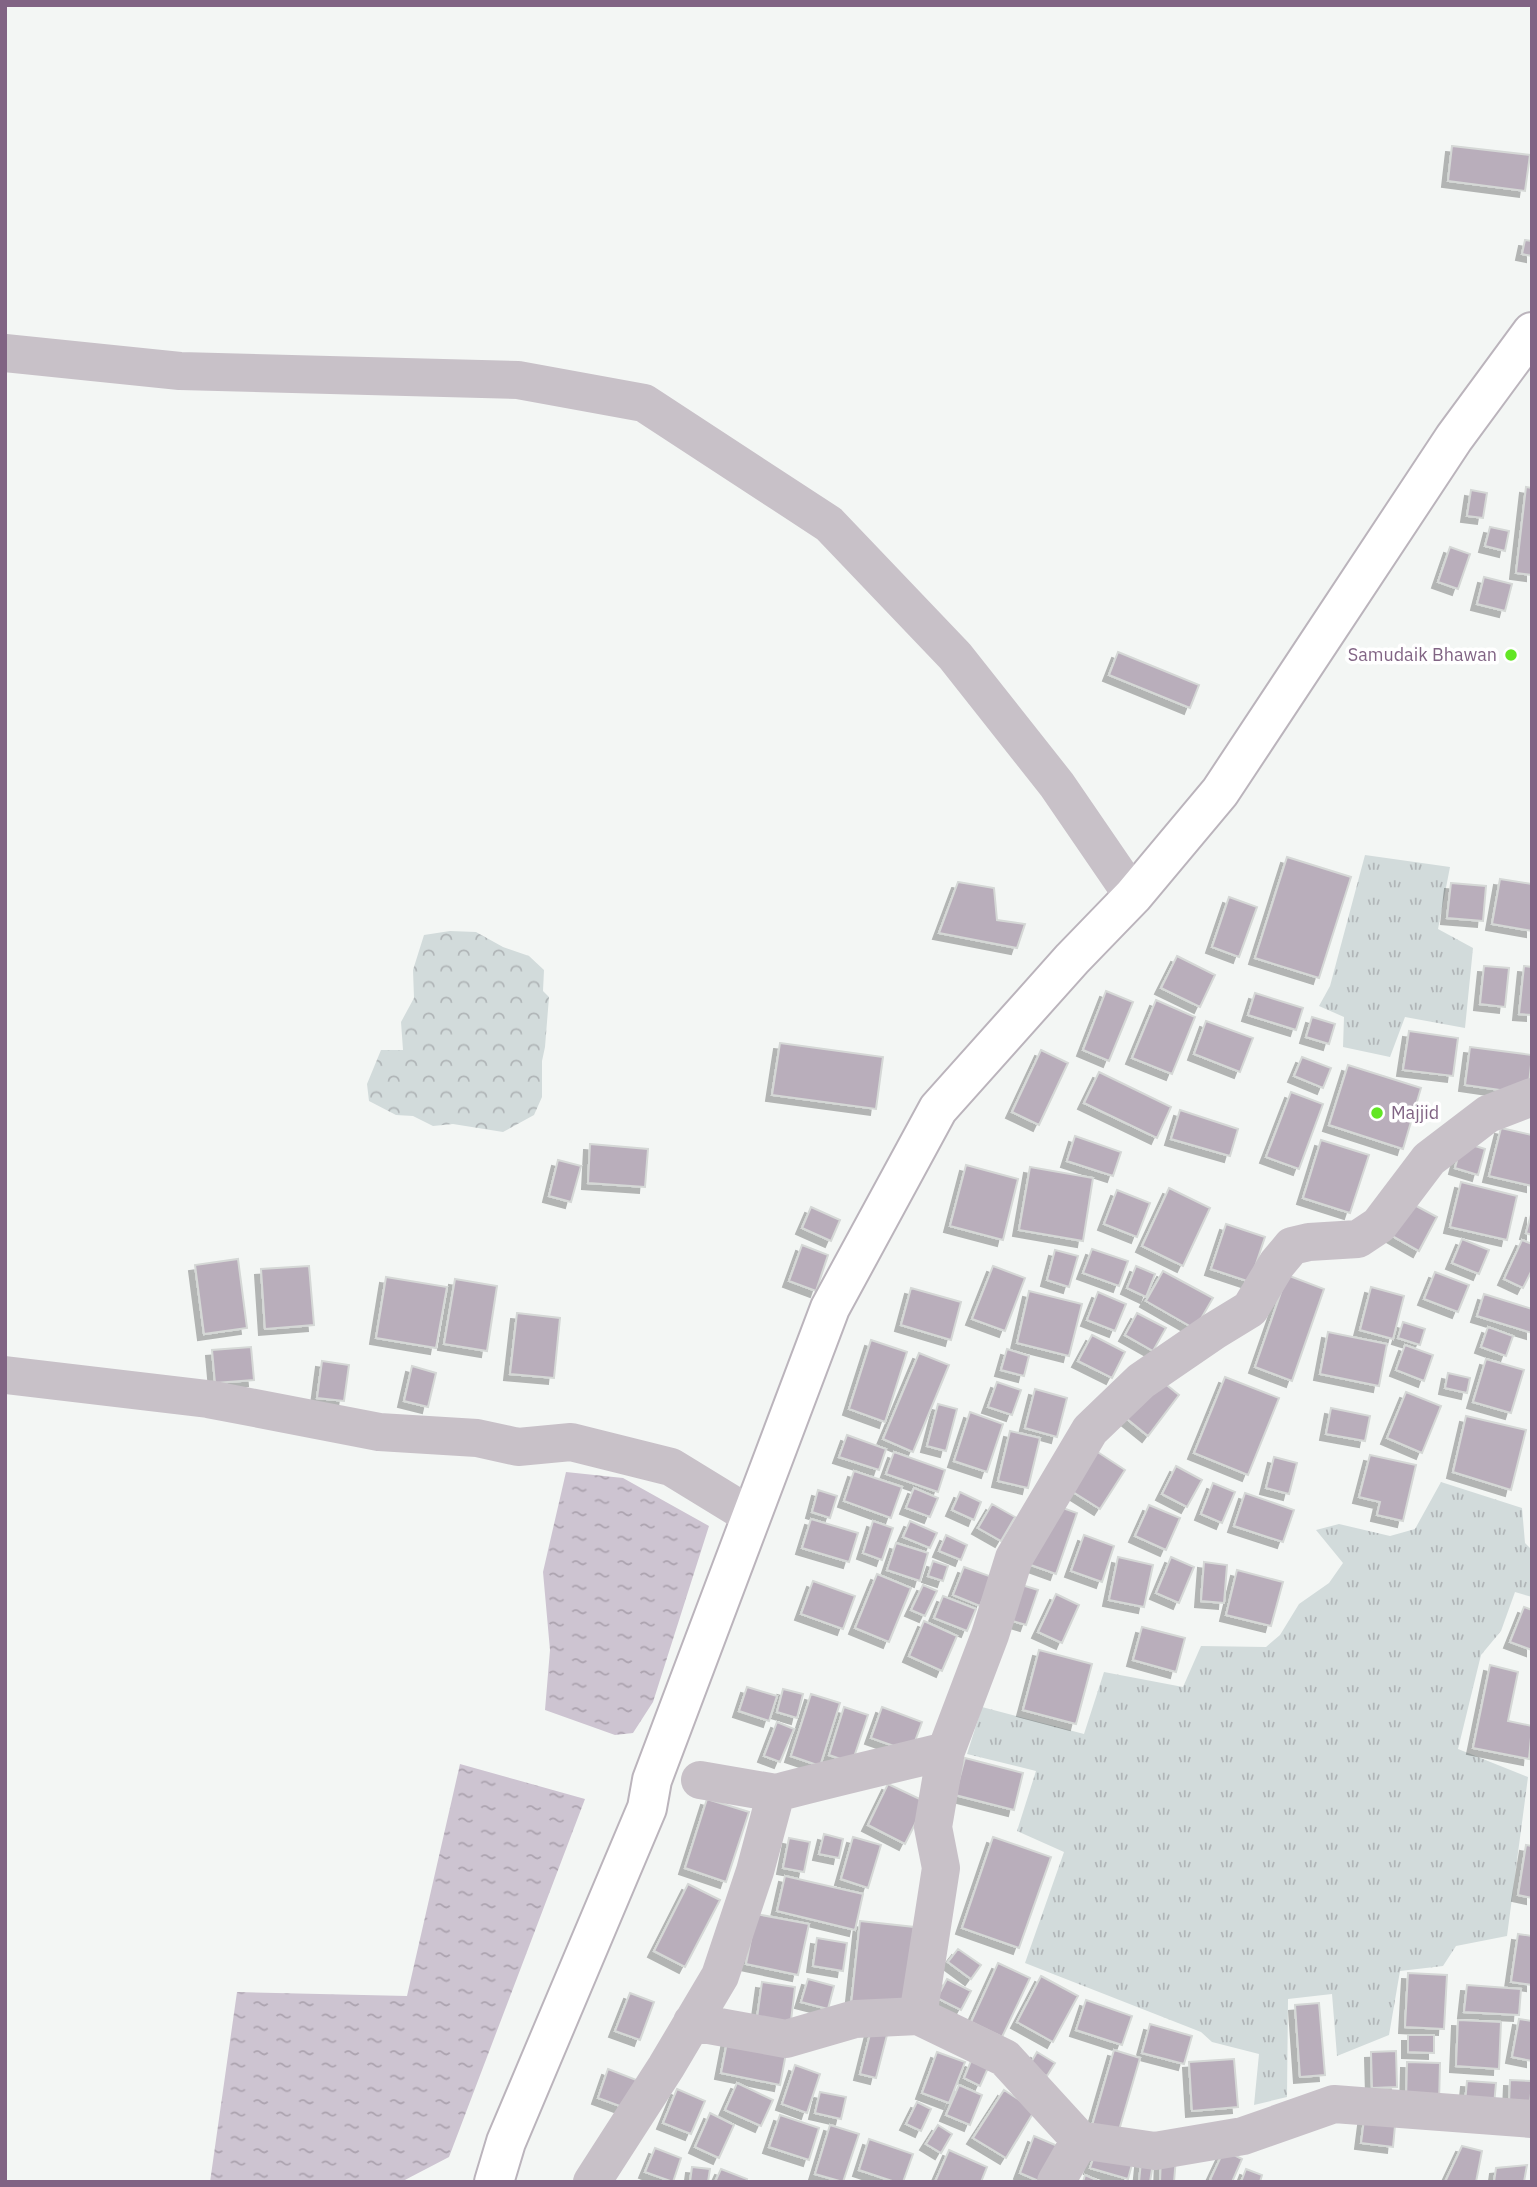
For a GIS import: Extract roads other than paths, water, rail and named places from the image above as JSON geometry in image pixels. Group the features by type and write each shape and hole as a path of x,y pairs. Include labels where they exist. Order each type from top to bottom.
{"main road":[{"path":"494,2182 506,2142 647,1808 652,1780 830,1308 938,1109 1072,959 1133,896 1220,792 1454,438 1532,332"}],"street":[{"path":"5,353 180,371 518,380 644,403 830,524 955,656 1057,785 1133,896"},
{"path":"918,2016 941,1868 933,1827 946,1751 990,1635 1014,1558 1090,1430 1141,1381 1250,1309 1292,1246 1309,1242 1358,1239 1379,1225 1429,1159 1488,1114 1532,1097"},
{"path":"5,1375 208,1399 379,1432 477,1437 518,1447 571,1442 671,1468 751,1516"},
{"path":"700,1780 776,1793 946,1751"},
{"path":"592,2182 720,1976 755,1871 776,1793"},
{"path":"692,2022 786,2039 855,2020 918,2016 1005,2058 1080,2140 1155,2151 1243,2136 1334,2104 1532,2119"},
{"path":"1056,2182 1080,2140"}],"water":[{"path":"566,1472 623,1478 709,1526 653,1702 633,1733 615,1735 545,1710 550,1650 543,1572"},
{"path":"460,1764 585,1799 449,2157 401,2182 210,2182 237,1992 407,1996"}],"place":[{"name":"Samudaik Bhawan","path":"1511,655"},
{"name":"Majjid","path":"1377,1113"}]}
